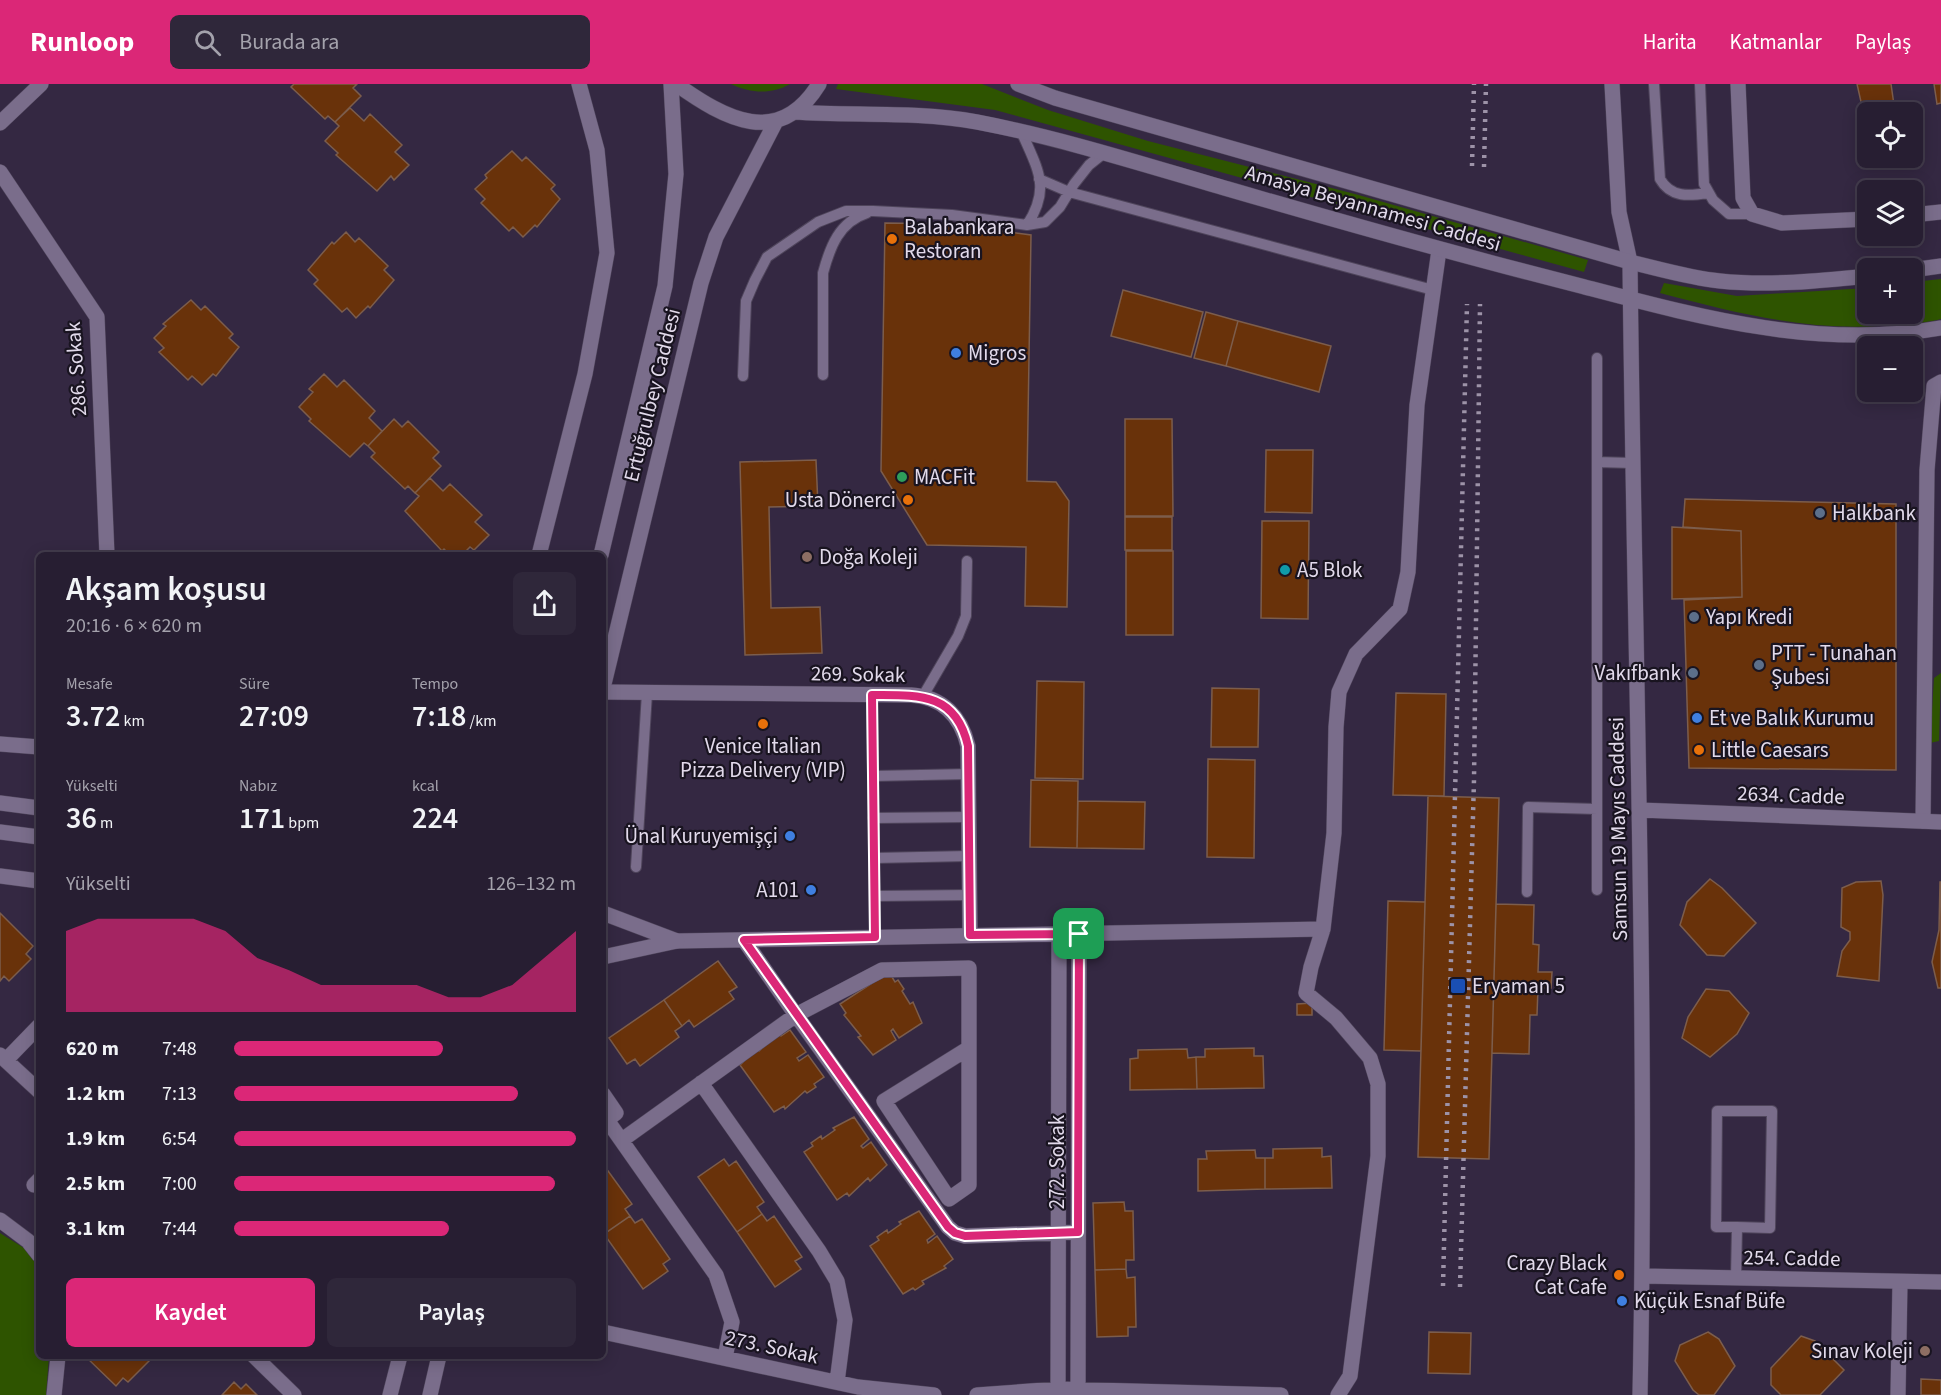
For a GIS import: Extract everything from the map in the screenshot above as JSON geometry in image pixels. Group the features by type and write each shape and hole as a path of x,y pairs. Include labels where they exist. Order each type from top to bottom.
{"street":[{"path":"0,123 41,84"},
{"path":"540,552 585,374 608,254 597,150 579,84"},
{"name":"Ertuğrulbey Caddesi","path":"602,552 665,286 676,174 670,84"},
{"path":"676,84 708,106 736,118 775,123 794,112 819,84"},
{"name":"Amasya Beyannamesi Caddesi","path":"1018,84 1055,98 1630,262 1719,281 1771,283 1857,277"},
{"name":"Samsun 19 Mayıs Caddesi","path":"1612,84 1618,212 1630,262 1640,810 1642,1276 1640,1395"},
{"path":"1738,84 1742,189 1743,198 1752,214 1782,223 1857,220"},
{"name":"Amasya Beyannamesi Caddesi","path":"794,112 937,116 1022,132 1104,153 1439,250 1716,320 1804,334 1844,337 1891,336 1941,328"},
{"name":"Ertuğrulbey Caddesi","path":"606,678 701,283 716,237 775,123"},
{"name":"286. Sokak","path":"0,172 97,317 107,552"},
{"path":"1923,213 1941,212"},
{"path":"1338,1395 1350,1376 1378,1156 1378,1084 1370,1058 1336,1018 1306,993 1311,967 1323,929 1334,833 1339,692 1356,654 1400,609 1408,572 1418,405 1439,250"},
{"path":"1923,268 1941,266"},
{"path":"1923,821 1927,470 1934,386 1941,382"},
{"name":"269. Sokak","path":"606,690 647,693 923,696 938,701 955,715 964,729 969,774 970,935"},
{"path":"0,744 36,747"},
{"path":"0,803 36,808"},
{"name":"2634. Cadde","path":"1640,810 1941,822"},
{"path":"0,832 36,837"},
{"path":"0,876 36,883"},
{"path":"606,914 677,941"},
{"path":"606,956 677,941 1323,929"},
{"name":"272. Sokak","path":"1078,1390 1079,934"},
{"name":"272. Sokak","path":"1058,1389 1059,935"},
{"path":"744,940 948,1227 955,1233 965,1236 1078,1232"},
{"path":"622,1140 796,1015 882,970 969,968 969,1048 969,1185 949,1199 884,1101 969,1048"},
{"path":"36,1029 3,1057 36,1088"},
{"path":"701,1083 819,1251 837,1281 845,1320 837,1382"},
{"path":"606,1098 616,1113 606,1120"},
{"path":"606,1122 622,1140 716,1275 732,1322 724,1358"},
{"path":"0,1220 28,1241 36,1251"},
{"name":"254. Cadde","path":"1642,1276 1941,1282"},
{"path":"1898,1395 1900,1282"},
{"name":"273. Sokak","path":"606,1333 837,1382 857,1391 934,1395"},
{"path":"54,1395 58,1359"},
{"path":"257,1359 294,1395"},
{"path":"390,1395 399,1359"},
{"path":"430,1395 438,1359"},
{"path":"977,1395 1058,1389 1281,1395"}],"lane":[{"path":"1654,84 1660,179 1675,194 1708,192"},
{"path":"1700,84 1703,174 1708,192 1730,214 1752,214"},
{"path":"1022,132 1039,179 1040,204 1028,225"},
{"path":"743,376 746,301 767,257 818,222 846,211 873,211 952,215 1028,225 1045,222 1053,216 1089,165 1104,153"},
{"path":"1039,179 1069,192 1433,290"},
{"path":"823,375 823,273 827,257 834,238 847,224 873,211"},
{"path":"1597,358 1597,890"},
{"path":"1597,462 1632,463"},
{"path":"923,696 958,636 966,615 967,561"},
{"path":"636,867 647,693"},
{"path":"872,695 875,937"},
{"path":"873,776 969,774"},
{"path":"1527,892 1528,807 1597,809"},
{"path":"873,818 969,817"},
{"path":"874,858 969,856"},
{"path":"875,896 970,895"},
{"path":"1717,1111 1772,1112 1770,1228 1737,1227 1716,1227 1717,1111"},
{"path":"1736,1278 1737,1227"}],"green space":[{"path":"731,84 790,84 783,88 760,92"},
{"path":"838,84 982,84 1048,110 1148,141 1355,194 1588,260 1584,272 995,110 836,89"},
{"path":"1941,279 1941,319 1923,322 1923,281"},
{"path":"1664,283 1737,296 1857,289 1857,324 1903,324 1839,326 1809,324 1749,315 1660,293"},
{"path":"1941,673 1939,741 1930,743 1934,678"},
{"path":"0,1233 24,1248 36,1261 36,1359 49,1359 46,1395 0,1395"}],"building":[{"path":"294,84 357,84 353,88 361,96 335,122 328,116 325,119 291,87"},
{"path":"1857,84 1891,84 1894,102 1861,102"},
{"path":"1934,84 1941,84 1941,103 1937,104"},
{"path":"350,108 364,121 370,114 402,145 395,152 409,165 394,180 391,176 377,191 336,155 338,153 325,141 339,126 335,122"},
{"path":"512,151 522,161 526,157 555,185 551,189 560,199 537,227 535,225 523,237 513,227 509,231 481,203 485,199 475,189 487,178 485,175"},
{"name":"Migros","path":"885,223 949,224 1031,235 1027,481 1056,482 1069,501 1067,607 1025,606 1026,547 927,545 881,471"},
{"path":"346,232 355,242 359,238 388,266 384,270 394,280 370,308 368,306 356,318 347,308 342,312 314,284 318,280 308,270 332,242 334,244"},
{"path":"1123,290 1203,312 1191,357 1111,336"},
{"path":"191,300 201,310 205,306 233,334 229,338 239,347 216,376 213,374 202,385 192,376 188,380 159,352 164,348 154,338 166,326 163,324"},
{"path":"1206,312 1238,321 1226,366 1194,358"},
{"path":"1238,321 1331,346 1319,392 1226,366"},
{"path":"324,374 337,387 344,380 375,411 369,418 382,431 368,446 364,443 350,457 309,421 311,419 299,407 313,392 309,389"},
{"path":"394,419 402,427 408,421 439,452 433,458 441,466 415,493 408,486 405,489 371,457 375,453 368,446"},
{"path":"1125,419 1172,419 1173,516 1125,516"},
{"path":"1266,450 1313,450 1312,513 1265,512"},
{"path":"816,460 818,506 769,507 771,608 820,607 822,653 745,655 740,462"},
{"path":"430,478 443,491 450,484 482,515 475,522 489,535 474,550 470,547 465,552 447,552 444,549 442,551 405,511 419,496 415,493"},
{"path":"1685,499 1896,504 1896,770 1689,768 1684,600 1742,597 1741,531 1683,527"},
{"path":"1125,517 1172,517 1172,550 1125,550"},
{"name":"A5 Blok","path":"1262,521 1309,521 1308,619 1261,618"},
{"path":"1672,527 1741,531 1742,597 1672,599"},
{"path":"1126,551 1173,551 1173,635 1126,635"},
{"path":"1037,681 1084,682 1083,779 1035,778"},
{"path":"1212,688 1259,689 1258,747 1211,747"},
{"path":"1396,693 1446,694 1444,796 1393,795"},
{"path":"1208,759 1255,760 1254,858 1207,857"},
{"path":"1031,780 1078,781 1077,848 1030,847"},
{"path":"1428,796 1499,798 1489,1159 1418,1157"},
{"path":"1078,801 1145,802 1144,849 1077,848"},
{"path":"1710,879 1756,923 1724,956 1707,955 1680,925 1687,902"},
{"path":"1881,881 1883,895 1879,981 1837,976 1842,951 1850,940 1850,932 1841,927 1842,888 1856,882"},
{"path":"1940,882 1941,988 1938,988 1932,962 1939,930"},
{"path":"1388,901 1425,902 1421,1051 1384,1050"},
{"path":"1496,904 1534,905 1533,944 1539,945 1538,972 1552,972 1551,988 1538,988 1537,1015 1530,1015 1529,1054 1492,1053"},
{"path":"0,913 33,946 26,954 31,959 9,981 4,976 0,981"},
{"path":"718,961 737,987 729,992 734,999 694,1027 689,1020 682,1026 664,1000"},
{"path":"889,972 895,982 898,980 904,989 902,991 910,1004 913,1002 922,1023 899,1038 893,1029 891,1031 896,1040 873,1055 858,1037 861,1036 844,1015 846,1013 840,1004"},
{"path":"1706,989 1729,991 1749,1013 1737,1034 1710,1057 1682,1038 1688,1017"},
{"path":"664,1000 682,1026 675,1031 679,1037 640,1066 635,1059 627,1064 609,1038"},
{"path":"1312,1003 1312,1015 1297,1015 1297,1004"},
{"path":"790,1030 806,1052 797,1058 799,1061 808,1055 824,1077 814,1084 816,1087 807,1093 805,1091 785,1109 784,1106 774,1112 740,1065 779,1033 781,1036"},
{"path":"1254,1048 1254,1056 1263,1056 1264,1088 1197,1089 1196,1057 1205,1057 1205,1049"},
{"path":"1187,1049 1188,1058 1196,1057 1197,1089 1130,1090 1130,1059 1138,1058 1138,1050"},
{"path":"854,1117 869,1139 861,1146 863,1148 871,1142 887,1165 870,1181 868,1178 849,1196 847,1193 837,1200 804,1152 821,1136 822,1139 835,1130 833,1128"},
{"path":"1322,1148 1322,1157 1331,1156 1332,1188 1265,1189 1265,1158 1273,1158 1273,1149"},
{"path":"1255,1150 1256,1158 1265,1158 1265,1189 1198,1191 1198,1159 1207,1159 1206,1151"},
{"path":"724,1159 729,1166 736,1161 764,1202 757,1207 762,1214 737,1232 698,1177"},
{"path":"606,1168 632,1204 625,1209 630,1216 606,1233"},
{"path":"1124,1202 1125,1211 1133,1211 1134,1260 1126,1260 1126,1269 1095,1270 1093,1203"},
{"path":"919,1211 935,1234 927,1240 928,1243 937,1236 953,1259 944,1266 946,1268 922,1281 924,1284 903,1294 870,1246 879,1240 877,1237 887,1230 888,1233 901,1224 899,1222"},
{"path":"762,1214 767,1221 774,1216 802,1257 795,1261 801,1269 775,1287 737,1232"},
{"path":"630,1216 635,1223 642,1219 670,1259 663,1264 668,1271 643,1289 606,1237 606,1233"},
{"path":"1126,1269 1127,1278 1135,1277 1136,1327 1128,1327 1128,1336 1097,1337 1095,1270"},
{"path":"1429,1332 1471,1333 1470,1374 1428,1373"},
{"path":"1708,1332 1719,1339 1735,1366 1714,1395 1699,1395 1693,1390 1675,1361 1680,1345"},
{"path":"1801,1336 1815,1341 1844,1370 1820,1395 1781,1395 1771,1385 1771,1368"},
{"path":"88,1359 150,1360 128,1382 123,1378 116,1386"},
{"path":"1921,1379 1941,1380 1941,1395 1921,1395"},
{"path":"234,1382 241,1389 246,1384 257,1395 222,1395"}],"railway":[{"path":"1472,166 1474,84"},
{"path":"1484,167 1486,84"},
{"path":"1443,1286 1467,304"},
{"path":"1460,1287 1474,780 1480,304"}],"place":[{"name":"Balabankara Restoran","path":"892,239"},
{"name":"Migros","path":"956,353"},
{"name":"MACFit","path":"902,477"},
{"name":"Usta Dönerci","path":"908,500"},
{"name":"Halkbank","path":"1820,513"},
{"name":"Doğa Koleji","path":"807,557"},
{"name":"A5 Blok","path":"1285,570"},
{"name":"Yapı Kredi","path":"1694,617"},
{"name":"PTT - Tunahan Şubesi","path":"1759,665"},
{"name":"Vakıfbank","path":"1693,673"},
{"name":"Et ve Balık Kurumu","path":"1697,718"},
{"name":"Venice Italian Pizza Delivery (VIP)","path":"763,724"},
{"name":"Little Caesars","path":"1699,750"},
{"name":"Ünal Kuruyemişçi","path":"790,836"},
{"name":"A101","path":"811,890"},
{"name":"Eryaman 5","path":"1458,986"},
{"name":"Crazy Black Cat Cafe","path":"1619,1275"},
{"name":"Küçük Esnaf Büfe","path":"1622,1301"},
{"name":"Sınav Koleji","path":"1925,1351"}],"route":[{"path":"872,695 923,696 938,701 955,715 964,729 968,746 970,935 1079,934 1078,1232 965,1236 955,1233 948,1227 744,940 875,937 872,695"}]}
